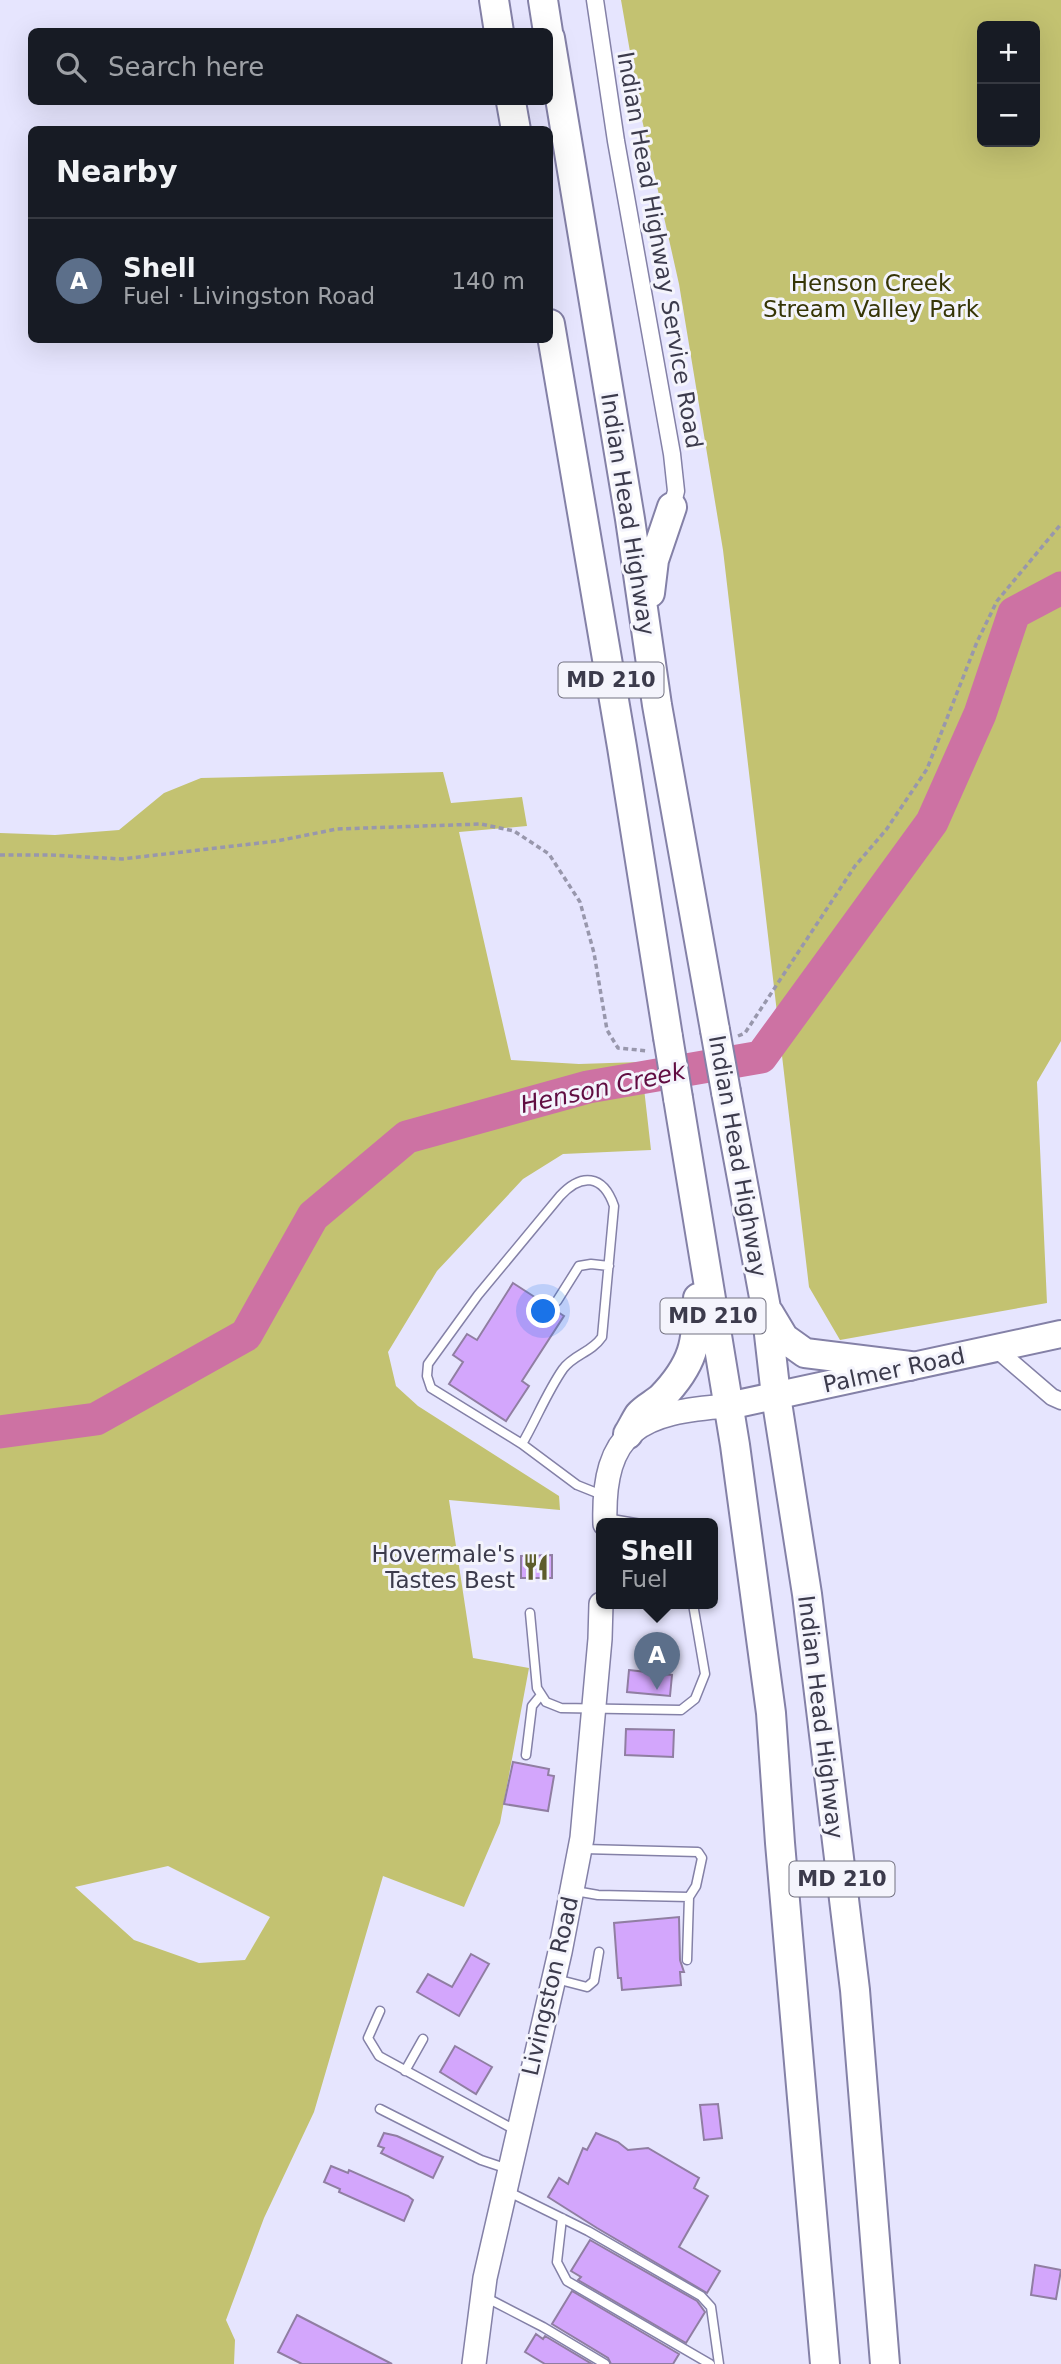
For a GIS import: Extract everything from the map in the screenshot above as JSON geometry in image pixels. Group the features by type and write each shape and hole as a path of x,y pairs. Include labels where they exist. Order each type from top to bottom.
{"highway":[{"path":"494,0 498,28"},
{"path":"543,0 547,28"},
{"name":"Indian Head Highway","path":"553,56 624,484 657,705 721,1034 726,1092 765,1308 807,1594 855,1990 885,2364"},
{"path":"512,105 515,126"},
{"name":"Indian Head Highway","path":"553,342 622,747 664,1043 678,1098 751,1551 771,1713 779,1843 825,2364"},
{"path":"624,484 645,508 672,508 654,560 647,630"},
{"path":"628,1434 640,1414 680,1377 694,1352 698,1331 699,1225"},
{"path":"765,1308 784,1338 805,1353 910,1367"}],"main road":[{"name":"Palmer Road","path":"728,1406 1061,1334"},
{"path":"605,1512 609,1466 628,1434 656,1418 687,1409 728,1406"},
{"name":"Livingston Road","path":"474,2364 482,2296 506,2179 554,1978 580,1849 601,1609"}],"street":[{"name":"Indian Head Highway Service Road","path":"594,0 673,454 676,491 672,508"},
{"path":"995,1348 1058,1398"}],"lane":[{"path":"522,1444 564,1368 578,1356 595,1348 601,1337 614,1206 609,1192 600,1182 583,1180 570,1184 478,1295 428,1364 427,1376 431,1388 522,1444 577,1485 605,1512 623,1518"},
{"path":"557,1301 579,1266 609,1265"},
{"path":"530,1613 537,1688 545,1702 561,1708 681,1710 695,1699 705,1674 694,1609"},
{"path":"526,1755 532,1706 541,1695"},
{"path":"580,1849 698,1852 702,1858 696,1886 689,1896 687,1960"},
{"path":"572,1890 598,1895 689,1896"},
{"path":"554,1978 587,1987 594,1981 599,1952"},
{"path":"380,2011 368,2038 379,2056 517,2131"},
{"path":"405,2071 423,2039"},
{"path":"380,2109 481,2160 562,2218 701,2296 710,2307 719,2364"},
{"path":"562,2218 556,2262 567,2281 710,2364"},
{"path":"482,2296 543,2327 605,2364"}],"path":[{"path":"721,1034 745,1033 855,866 886,830 927,769 977,642 997,601 1061,524"},
{"path":"0,855 122,859 277,841 337,829 481,824 514,831 549,854 580,902 594,953 607,1030 618,1048 639,1052 664,1043"}],"green space":[{"name":"Henson Creek Stream Valley Park","path":"621,0 1061,0 1061,1041 1037,1082 1047,1303 840,1340 809,1287 723,550 679,284 641,115"},
{"path":"443,772 451,803 522,797 527,826 459,832 511,1060 579,1064 641,1062 651,1150 563,1154 523,1179 437,1271 388,1352 396,1386 418,1406 559,1496 560,1510 449,1500 473,1658 529,1668 500,1823 464,1907 383,1876 314,2112 264,2218 226,2320 235,2340 234,2364 0,2364 0,833 55,835 119,830 164,793 201,778","holes":["168,1866 270,1917 245,1960 199,1963 134,1940 75,1887"]}],"building":[{"path":"513,1283 564,1316 522,1381 529,1386 506,1421 449,1384 463,1362 453,1355 467,1334 477,1340"},
{"name":"Hovermale's Tastes Best","path":"552,1555 552,1578 521,1578 521,1556"},
{"path":"629,1670 672,1675 670,1696 627,1692"},
{"path":"626,1729 674,1730 673,1757 625,1755"},
{"path":"513,1762 549,1769 548,1775 554,1776 548,1811 504,1804"},
{"path":"679,1917 680,1960 684,1972 680,1972 681,1985 622,1990 621,1978 618,1978 614,1923"},
{"path":"471,1954 489,1964 459,2016 417,1992 428,1974 452,1987"},
{"path":"455,2046 492,2067 476,2094 440,2072"},
{"path":"718,2104 722,2138 704,2140 700,2105"},
{"path":"384,2133 397,2136 443,2157 433,2178 381,2153 384,2148 378,2146"},
{"path":"596,2133 618,2142 628,2150 648,2148 699,2178 694,2188 708,2196 679,2247 720,2271 707,2293 548,2197 559,2178 568,2184 583,2148 587,2150"},
{"path":"331,2166 348,2173 349,2170 408,2196 413,2200 404,2221 339,2192 340,2189 324,2182"},
{"path":"590,2240 697,2301 705,2312 686,2343 578,2280 581,2277 571,2271"},
{"path":"1035,2265 1061,2270 1056,2299 1031,2295"},
{"path":"572,2291 679,2354 673,2364 611,2364 608,2358 552,2324"},
{"path":"297,2315 392,2364 302,2364 278,2352"},
{"path":"536,2334 543,2339 545,2336 592,2364 545,2364 525,2352"}],"waterway":[{"name":"Henson Creek","path":"0,1432 96,1419 246,1335 313,1216 407,1137 588,1087 761,1057 932,822 980,714 1014,613 1061,588"}],"place":[{"name":"Hovermale's Tastes Best","path":"536,1567"},
{"name":"Shell","path":"657,1690"}]}
